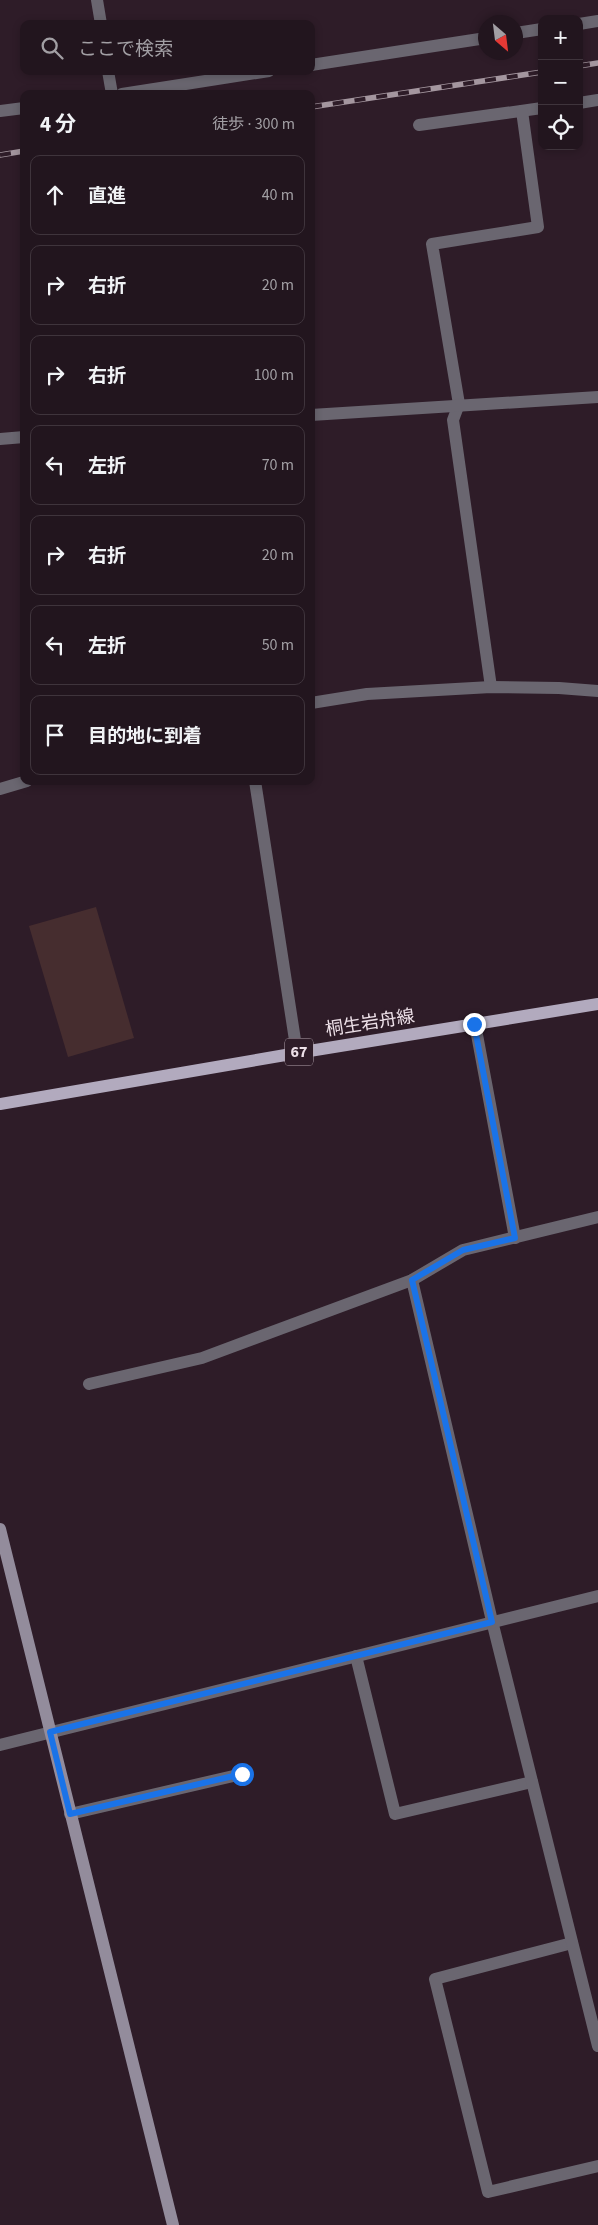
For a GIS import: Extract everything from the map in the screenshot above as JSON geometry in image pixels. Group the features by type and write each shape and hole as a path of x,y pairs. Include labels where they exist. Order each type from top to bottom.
{"main road":[{"name":"桐生岩舟線","path":"0,1104 296,1052 598,1004"}],"street":[{"path":"97,0 100,20"},
{"path":"583,23 598,21"},
{"path":"523,32 538,30"},
{"path":"315,64 478,39"},
{"path":"109,75 111,90"},
{"path":"148,90 243,75"},
{"path":"583,102 598,100"},
{"path":"0,111 20,108"},
{"path":"419,125 538,109"},
{"path":"491,687 453,420 459,404 432,244 538,227 522,111"},
{"path":"315,415 459,404 598,397"},
{"path":"0,439 20,437"},
{"path":"315,702 367,694 491,687 559,688 598,691"},
{"path":"0,789 20,783"},
{"path":"256,785 296,1052"},
{"path":"474,1024 515,1238"},
{"path":"88,1384 202,1358 412,1280 463,1250 598,1217"},
{"path":"412,1280 492,1622 598,2046"},
{"path":"0,1529 173,2225"},
{"path":"0,1745 598,1596"},
{"path":"356,1656 395,1814 532,1782"},
{"path":"70,1814 242,1774"},
{"path":"572,1943 435,1979 488,2192 598,2166"}],"building":[{"path":"96,907 134,1038 68,1057 29,926"}],"railway":[{"path":"583,65 598,63"},
{"path":"315,106 538,73"},
{"path":"0,155 20,152"}],"route":[{"path":"242,1774 70,1814 50,1732 492,1622 412,1280 463,1250 515,1238 474,1024"}]}
